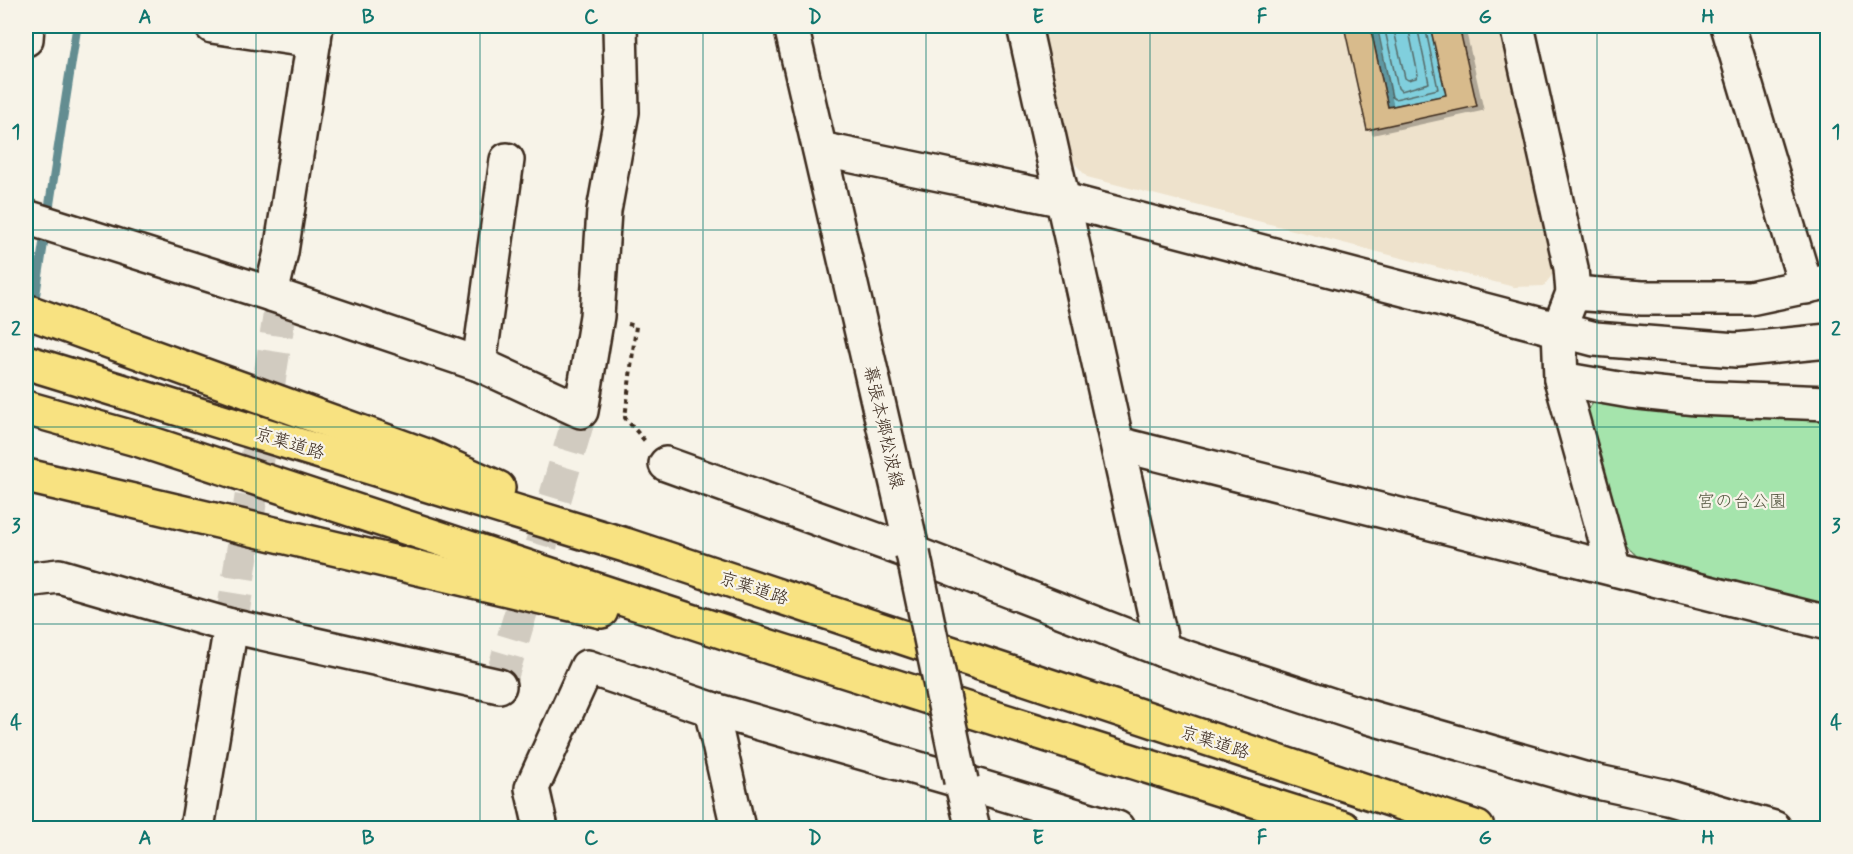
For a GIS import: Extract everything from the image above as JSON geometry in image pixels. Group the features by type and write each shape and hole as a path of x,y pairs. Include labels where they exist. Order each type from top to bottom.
{"highway":[{"path":"26,311 424,455 625,545"},
{"name":"京葉道路","path":"26,362 625,545 1467,825"},
{"path":"26,408 140,440 773,648 1343,828"},
{"path":"27,476 555,601 773,648"}],"street":[{"path":"26,39 27,26"},
{"path":"212,26 315,33 281,252 271,294"},
{"path":"26,217 271,294 479,364 581,411 597,316 604,211 622,112 620,26"},
{"name":"幕張本郷松波線","path":"791,26 913,553 973,828"},
{"path":"1024,26 1163,650"},
{"path":"1517,26 1571,268 1573,293 1559,329 1562,378 1614,568"},
{"path":"1573,293 1642,298 1750,298 1817,284 1728,26"},
{"path":"820,149 1064,200 1595,339 1736,350 1827,341"},
{"path":"479,364 507,160"},
{"path":"1562,378 1630,391 1696,398 1827,402"},
{"path":"1118,444 1827,623"},
{"path":"666,464 913,553 1163,650 1358,714 1584,779 1667,797 1774,828"},
{"path":"26,580 59,576 231,626 499,686"},
{"path":"197,828 231,626"},
{"path":"541,828 532,788 587,667 711,709 961,780 1117,828"},
{"path":"711,709 738,828"}],"path":[{"path":"597,316 636,326 625,418 666,464"}],"shaded area":[{"path":"1038,26 1504,26 1558,267 1544,286 1514,287 1087,177 1067,155"}],"green space":[{"name":"宮の台公園","path":"1597,397 1661,411 1724,417 1816,418 1827,426 1827,609 1640,560 1623,541 1585,414"}],"water":[{"path":"1370,26 1430,26 1446,95 1388,107"}],"building":[{"path":"1344,26 1370,26 1388,107 1446,95 1430,26 1459,26 1477,106 1367,130"}],"waterway":[{"path":"26,357 77,26"}],"tunnel":[{"path":"231,626 282,298"},
{"path":"499,686 581,411"}]}
